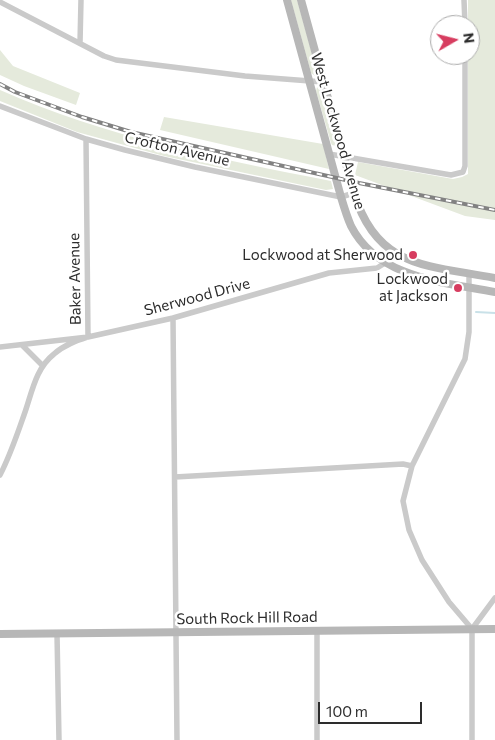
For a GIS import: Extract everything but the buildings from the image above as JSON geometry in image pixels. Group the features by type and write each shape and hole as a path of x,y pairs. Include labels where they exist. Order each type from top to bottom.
{"main road":[{"name":"West Lockwood Avenue","path":"287,0 341,198 352,227 359,239 373,254 396,269 419,277 495,292"},
{"name":"West Lockwood Avenue","path":"301,0 359,210 369,229 377,239 393,252 420,263 495,278"},
{"name":"South Rock Hill Road","path":"0,634 495,629"}],"street":[{"path":"80,44 81,0"},
{"path":"464,0 464,15"},
{"path":"0,2 104,56 127,62 323,82"},
{"path":"329,154 451,175 463,172 465,166 465,65"},
{"name":"Crofton Avenue","path":"0,106 86,139 194,167 341,198"},
{"name":"Baker Avenue","path":"0,475 12,448 42,365 63,347 88,336 86,139"},
{"path":"341,198 354,193"},
{"path":"385,263 393,252"},
{"name":"Sherwood Drive","path":"0,347 88,336 173,318 329,274 370,269 385,263"},
{"path":"469,273 469,332 466,359 412,466 403,501 409,530 422,560 450,602 472,629"},
{"path":"173,318 177,740"},
{"path":"22,345 42,365"},
{"path":"175,477 403,464 412,466"},
{"path":"472,740 472,629 495,598"},
{"path":"317,631 317,740"},
{"path":"58,634 59,740"}],"shaded area":[{"path":"291,0 297,0 317,71 315,76 311,73"},
{"path":"468,0 495,0 495,220 465,216 355,175 358,162 453,179 468,174 468,65 480,65 480,15 468,15"},
{"path":"0,50 13,66 80,93 76,105 0,75"},
{"path":"317,87 321,89 336,146 331,143 316,91"},
{"path":"0,90 40,107 122,134 205,155 331,181 333,189 326,190 164,156 77,132 0,101"},
{"path":"164,117 323,144 329,169 160,130"}],"waterway":[{"path":"476,312 495,313"}],"railway":[{"path":"0,84 15,92 82,117 131,132 359,183 495,210"}],"place":[{"name":"Lockwood at Sherwood","path":"413,255"},
{"name":"Lockwood at Jackson","path":"458,288"}]}
